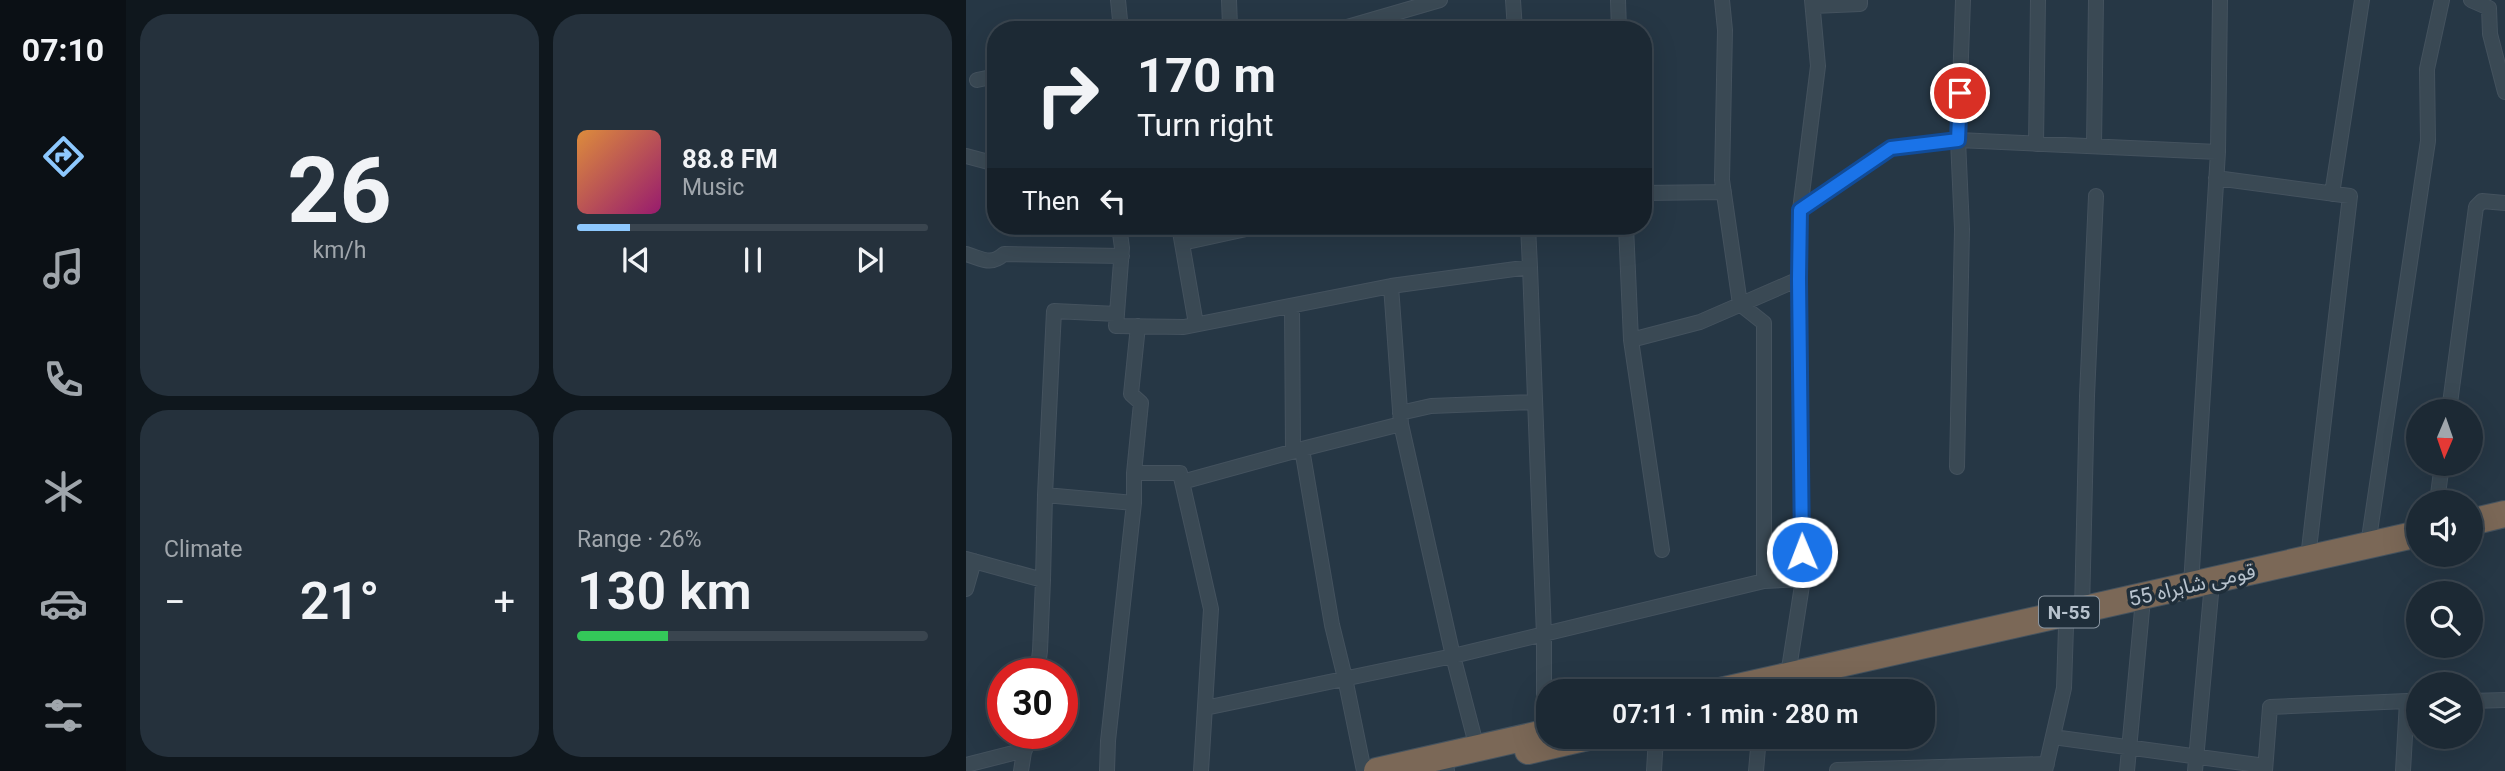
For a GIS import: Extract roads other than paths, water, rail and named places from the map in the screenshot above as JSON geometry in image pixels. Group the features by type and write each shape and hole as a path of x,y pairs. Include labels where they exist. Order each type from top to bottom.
{"highway":[{"path":"2483,519 2505,514"},
{"path":"2483,533 2505,528"},
{"name":"قومی شاہراہ 55","path":"2056,622 2142,610 2308,558 2368,545 2406,542"},
{"name":"قومی شاہراہ 55","path":"1802,679 2406,544"},
{"path":"1377,771 1536,734"},
{"path":"1446,771 1538,749"}],"street":[{"path":"1118,0 1120,21"},
{"path":"1229,0 1230,21"},
{"path":"1368,21 1440,0"},
{"path":"1513,0 1514,21"},
{"path":"1618,0 1619,21"},
{"path":"1722,0 1725,30 1722,180 1740,304 1764,323 1764,581"},
{"path":"1785,679 1803,579 1800,210 1818,66 1813,3 1860,4 1860,0"},
{"path":"1957,467 1962,229 1958,140 1963,0"},
{"path":"2036,144 2038,0"},
{"path":"2094,146 2096,0"},
{"path":"2196,764 2218,152 2220,0"},
{"path":"2332,194 2362,0"},
{"path":"2368,545 2428,141 2427,69 2442,0"},
{"path":"2470,0 2505,16"},
{"path":"2489,8 2490,34 2505,92"},
{"path":"977,80 987,78"},
{"path":"1800,210 1891,148 1958,140 2218,152"},
{"path":"966,156 987,162"},
{"path":"2216,178 2350,196 2308,558"},
{"path":"1652,193 1724,192"},
{"path":"1840,754 1837,770 2046,767 2064,688 2056,622 2087,396 2096,196"},
{"path":"2451,399 2476,207 2482,201 2505,203"},
{"path":"1120,235 1122,256 1116,326 1184,327 1391,286 1530,267"},
{"path":"1181,235 1196,324"},
{"path":"1182,243 1219,235"},
{"path":"1528,235 1545,679"},
{"path":"1626,235 1631,340 1662,550"},
{"path":"966,254 992,262 998,261 1004,254 1122,256"},
{"path":"1631,340 1700,322 1799,279"},
{"path":"1391,286 1400,419 1453,656 1477,748"},
{"path":"1292,306 1298,450 1364,771"},
{"path":"1039,658 1054,311 1117,314"},
{"path":"1107,771 1134,503 1141,403 1131,394 1138,326"},
{"path":"1182,482 1400,419 1431,406 1535,402"},
{"path":"1134,473 1180,473 1211,609 1201,771"},
{"path":"1045,495 1134,503"},
{"path":"966,589 970,560 1043,580"},
{"path":"1205,708 1544,636 1764,581 1803,579"},
{"path":"2127,771 2142,610"},
{"path":"2483,701 2505,700"},
{"path":"2053,737 2129,747 2196,764 2265,768 2270,707 2406,701"},
{"path":"1654,771 1655,749"},
{"path":"1756,771 1758,749"},
{"path":"2403,771 2406,749"},
{"path":"966,765 1025,750 1021,771"}]}
